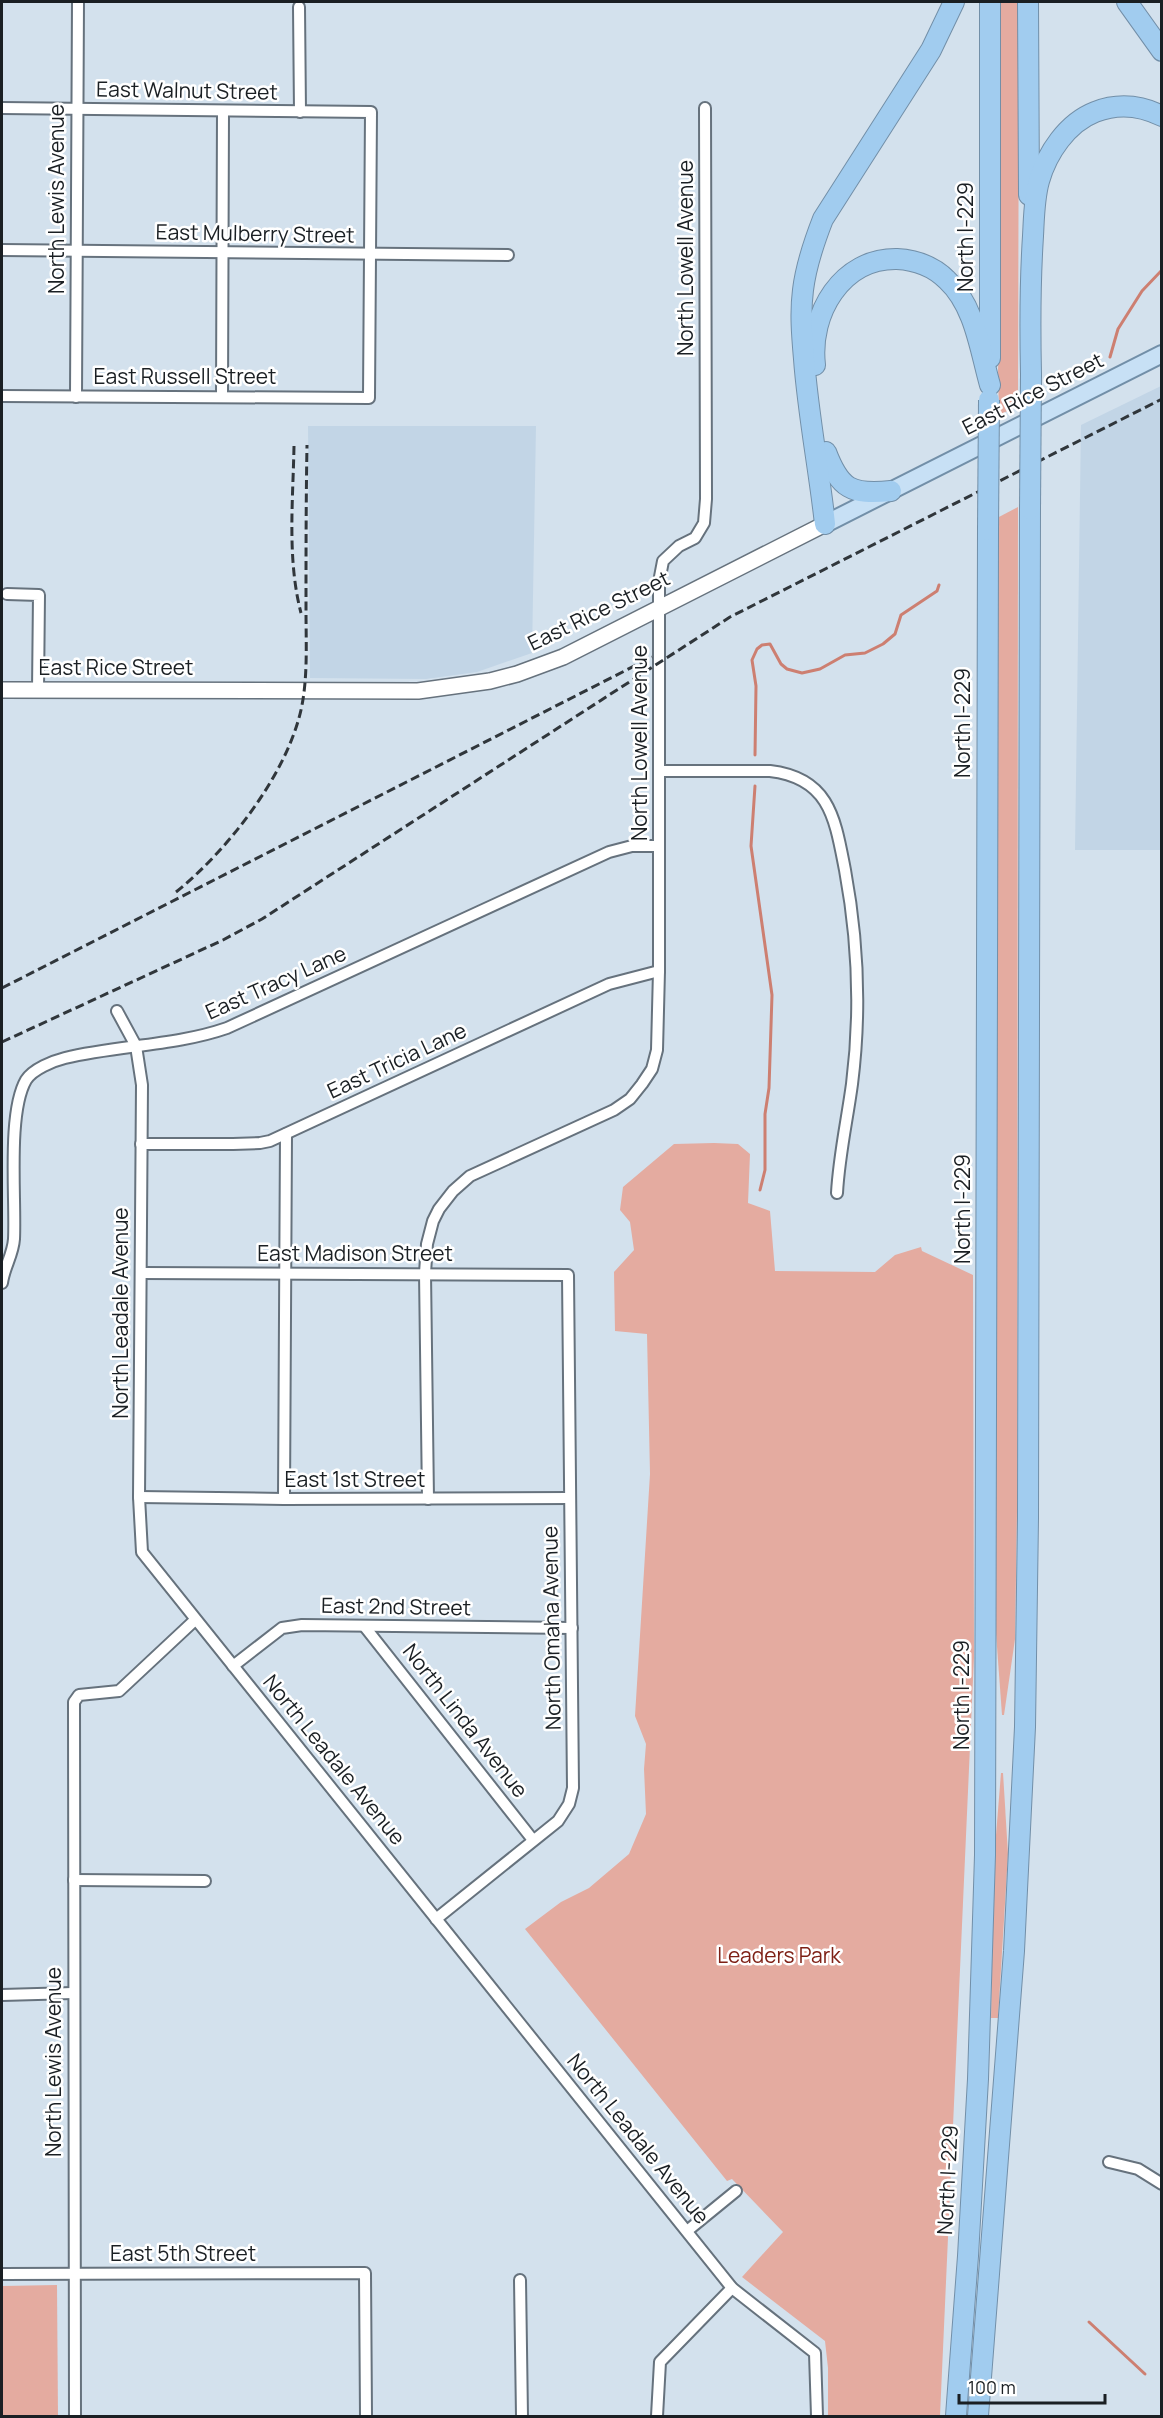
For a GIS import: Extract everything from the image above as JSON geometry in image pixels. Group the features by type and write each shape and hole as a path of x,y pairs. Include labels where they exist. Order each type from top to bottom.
{"highway":[{"path":"830,521 806,382 802,335 803,291 807,269 824,219 931,50 954,2"},
{"name":"North I-229","path":"956,2416 978,2079 985,1856 990,2"},
{"path":"978,2416 1013,1972 1025,1727 1028,1518 1031,374 1028,2"},
{"path":"1127,2 1161,51"},
{"path":"1029,288 1035,204 1044,166 1055,146 1065,133 1082,119 1107,108 1132,106 1161,116"},
{"path":"830,521 826,452 814,360 818,322 829,297 838,285 853,272 873,262 903,260 921,263 947,279 958,292 974,326 989,393"},
{"path":"826,452 836,474 846,487 862,493 891,491"}],"main road":[{"name":"East Rice Street","path":"2,690 395,692 465,686 517,674 548,663 659,608 1161,354"}],"street":[{"name":"North Lewis Avenue","path":"76,396 78,2"},
{"path":"299,7 300,112"},
{"name":"East Walnut Street","path":"2,108 371,112 370,254"},
{"name":"North Lowell Avenue","path":"428,1499 425,1273 427,1244 433,1221 444,1201 461,1183 481,1171 614,1110 630,1099 652,1069 657,1050 659,582 663,561 679,546 695,537 704,522 706,498 705,108"},
{"path":"222,397 223,111"},
{"name":"East Mulberry Street","path":"2,250 223,254 508,255"},
{"name":"East Russell Street","path":"2,396 369,398 370,254"},
{"path":"7,594 39,595 38,690"},
{"path":"659,771 787,773 800,778 818,791 832,812 849,894 857,990 852,1083 839,1163 837,1193"},
{"name":"East Tracy Lane","path":"2,1283 13,1251 15,1117 19,1096 27,1078 43,1067 63,1058 206,1036 609,852 632,846 659,846"},
{"name":"East Tricia Lane","path":"141,1144 260,1143 286,1134 609,984 659,971"},
{"name":"North Leadale Avenue","path":"117,1011 136,1047 142,1085 140,1497 142,1552 732,2288 815,2353 817,2416"},
{"path":"284,1499 286,1134"},
{"name":"East Madison Street","path":"142,1273 568,1275"},
{"name":"North Omaha Avenue","path":"436,1919 558,1821 569,1804 573,1788 568,1275"},
{"name":"East 1st Street","path":"140,1497 570,1498"},
{"name":"North Lewis Avenue","path":"75,2416 73,1708 79,1695 119,1691 124,1688 195,1620"},
{"name":"East 2nd Street","path":"233,1666 282,1628 302,1625 572,1628"},
{"name":"North Linda Avenue","path":"365,1627 533,1840"},
{"path":"74,1880 205,1881"},
{"path":"2,1995 73,1993"},
{"path":"1109,2162 1138,2169 1161,2184"},
{"path":"687,2231 736,2192"},
{"name":"East 5th Street","path":"2,2274 365,2273 366,2416"},
{"path":"520,2280 522,2416"},
{"path":"657,2416 660,2362 732,2288"}],"shaded area":[{"path":"1161,386 1161,850 1075,850 1081,425"},
{"path":"308,426 536,426 532,653 477,672 426,679 310,678"}],"green space":[{"path":"998,2 1018,2 1019,16 1018,406 999,415 1001,295 998,218"},
{"path":"1018,507 1017,1512 1015,1639 1004,1715 1002,1715 996,1633 997,518"},
{"name":"Leaders Park","path":"674,1144 738,1144 750,1154 748,1203 770,1211 775,1271 875,1272 895,1255 921,1247 922,1251 973,1275 974,1657 940,2416 828,2416 828,2368 825,2341 742,2277 783,2232 732,2179 727,2181 525,1929 561,1902 589,1888 629,1854 646,1814 644,1769 646,1744 635,1716 650,1474 647,1334 615,1331 614,1272 634,1250 630,1222 620,1210 623,1187"},
{"path":"1001,1773 1003,1773 1008,1854 998,2018 991,2018 994,1860"},
{"path":"57,2285 58,2416 2,2416 2,2286"}],"waterway":[{"path":"1110,357 1118,329 1142,291 1162,270"},
{"path":"755,755 756,686 752,660 757,649 762,645 770,644 781,664 787,669 802,673 820,669 845,655 865,653 883,644 895,634 901,615 937,591 939,585"},
{"path":"755,786 751,846 772,995 769,1088 765,1114 765,1170 760,1190"},
{"path":"1089,2322 1145,2374"}],"railway":[{"path":"2,1042 223,940 262,919 730,617 1162,399"},
{"path":"176,892 215,856 252,810 282,761 301,710 306,660 307,445"},
{"path":"294,446 292,551 301,613"},
{"path":"2,988 652,657"}]}
